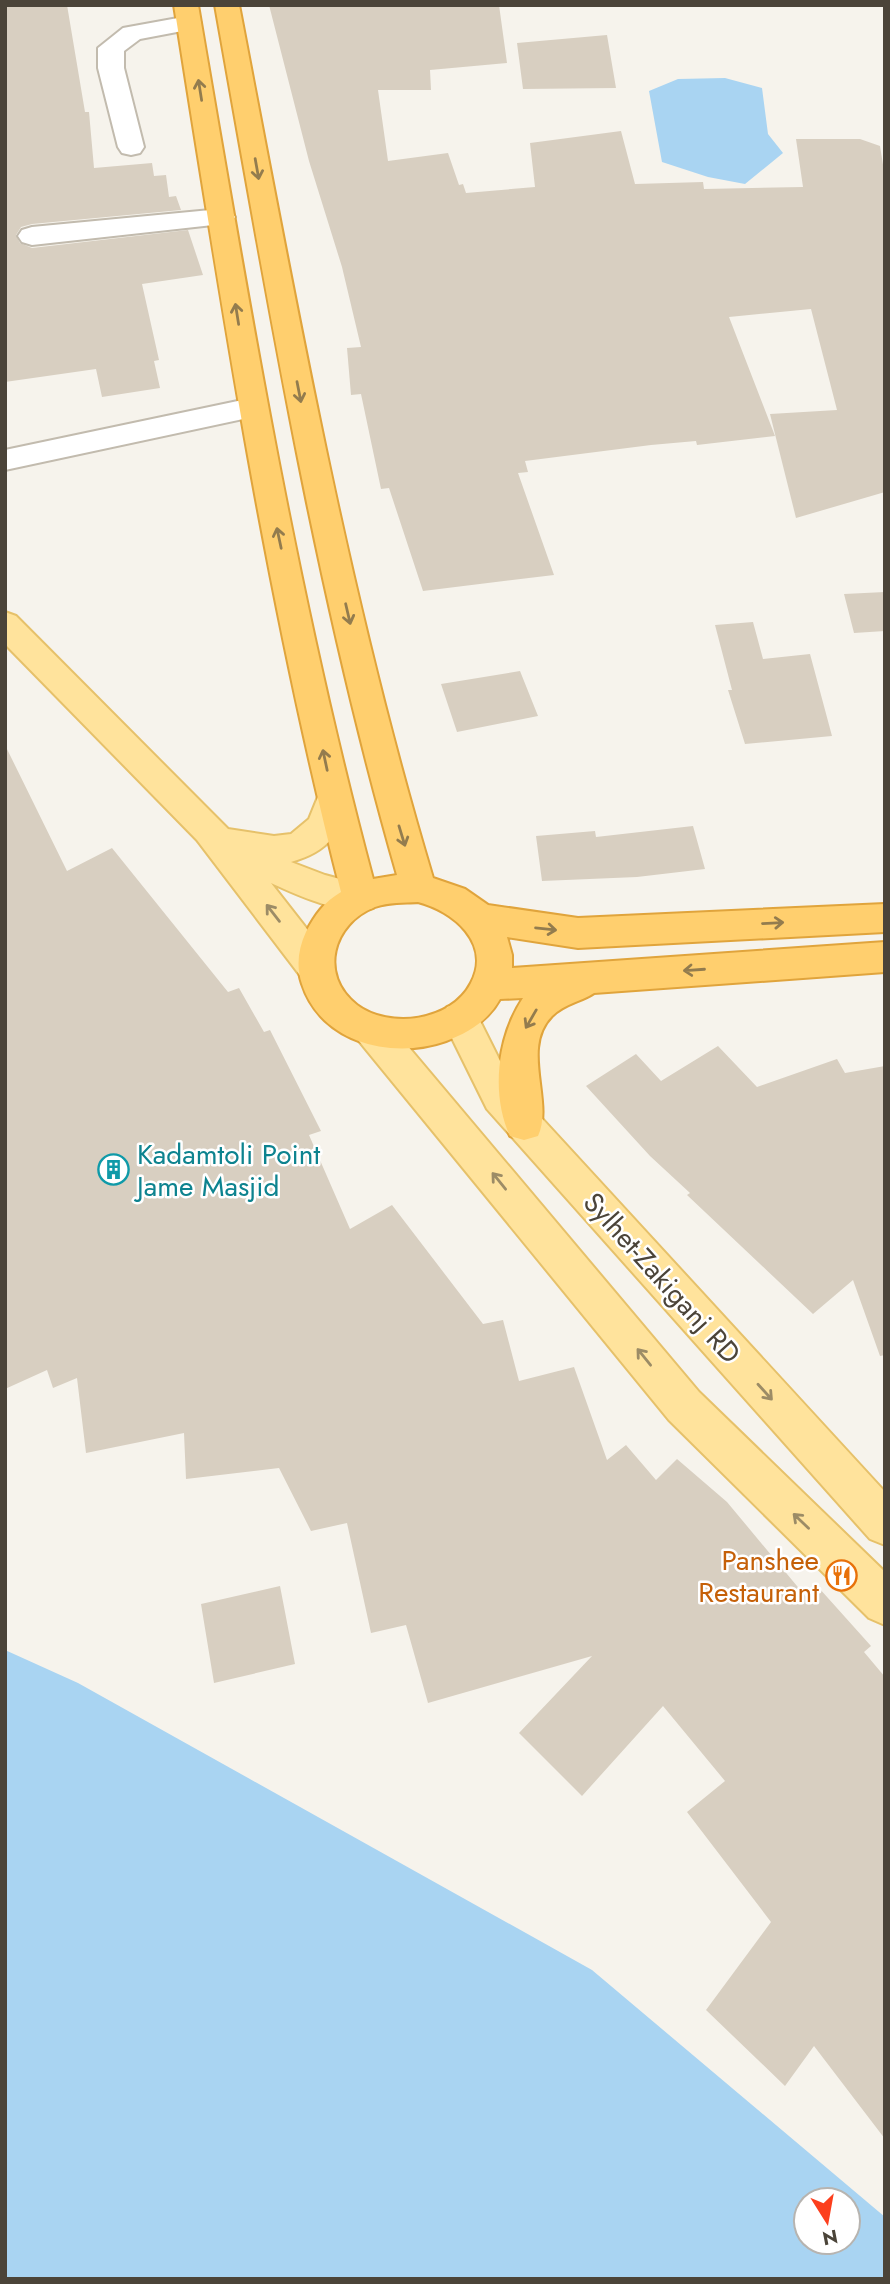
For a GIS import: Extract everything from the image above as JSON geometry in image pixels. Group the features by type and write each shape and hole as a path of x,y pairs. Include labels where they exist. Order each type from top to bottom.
{"highway":[{"path":"227,5 300,398 383,769 418,888"},
{"path":"187,14 252,408 334,796 360,898"},
{"path":"418,888 452,899 478,918 491,939 495,962 490,985 478,1004 460,1018 433,1031 402,1034 372,1030 350,1020 332,1005 320,987 315,967 316,947 325,928 341,911 360,898 389,889 418,888"},
{"path":"478,918 578,933 885,918"},
{"path":"490,985 885,957"},
{"path":"524,1124 519,1054 524,1031 534,1010 550,996 609,975"}],"main road":[{"path":"5,624 209,830 315,967"},
{"path":"209,830 233,842 257,848 279,850 306,844 321,833 329,818 334,796"},
{"path":"209,830 264,865 289,877 360,898"},
{"name":"Sylhet-Zakiganj RD","path":"460,1018 500,1098 885,1524"},
{"path":"372,1030 684,1406 885,1603"}],"street":[{"path":"131,148 111,68 111,47 132,33 187,14"},
{"path":"32,236 221,217"},
{"path":"5,460 252,408"}],"water":[{"path":"725,78 762,88 768,134 783,153 745,184 708,177 662,162 649,91 678,79"},
{"path":"5,1650 78,1683 592,1970 848,2186 792,2186 792,2256 862,2256 862,2198 885,2217 885,2279 5,2279"}],"building":[{"path":"5,5 67,5 85,112 89,112 94,168 152,163 154,176 166,175 169,197 176,196 181,210 32,224 21,227 16,235 20,243 32,248 188,230 203,275 142,284 159,360 154,361 160,388 102,397 96,369 5,382"},
{"path":"269,5 499,5 507,63 430,70 431,90 378,90 388,161 448,153 459,185 463,184 466,193 535,187 530,143 621,131 635,184 703,182 704,189 803,187 796,139 860,139 880,146 885,177 885,492 796,518 770,414 837,410 811,309 729,317 775,436 697,445 696,441 651,445 525,461 528,472 518,473 554,575 423,591 389,488 381,489 361,394 351,395 347,348 361,347 342,267 309,161"},
{"path":"607,35 616,88 523,89 517,43"},
{"path":"885,592 885,631 854,633 844,594"},
{"path":"753,622 763,659 810,654 832,736 745,744 728,690 732,690 715,625"},
{"path":"520,671 538,716 457,732 441,684"},
{"path":"5,745 67,871 112,848 228,992 239,988 264,1032 270,1030 321,1131 309,1135 350,1229 392,1205 483,1324 503,1320 519,1381 574,1367 607,1460 626,1445 656,1480 677,1459 727,1502 807,1598 819,1588 871,1646 864,1652 885,1677 885,2139 814,2046 785,2086 706,2010 771,1922 687,1812 725,1781 663,1706 582,1796 519,1733 592,1656 428,1703 406,1625 371,1633 347,1523 311,1531 279,1468 186,1479 184,1433 86,1453 77,1378 53,1388 47,1370 5,1389"},
{"path":"693,826 705,869 637,877 542,881 536,836 595,831 596,837"},
{"path":"718,1046 757,1087 837,1059 845,1073 885,1066 885,1355 880,1356 853,1280 813,1314 687,1195 690,1193 650,1156 586,1086 636,1054 661,1081"},
{"path":"280,1586 295,1664 214,1683 201,1604"}],"place":[{"name":"Kadamtoli Point Jame Masjid","path":"114,1170"},
{"name":"Panshee Restaurant","path":"842,1576"}]}
